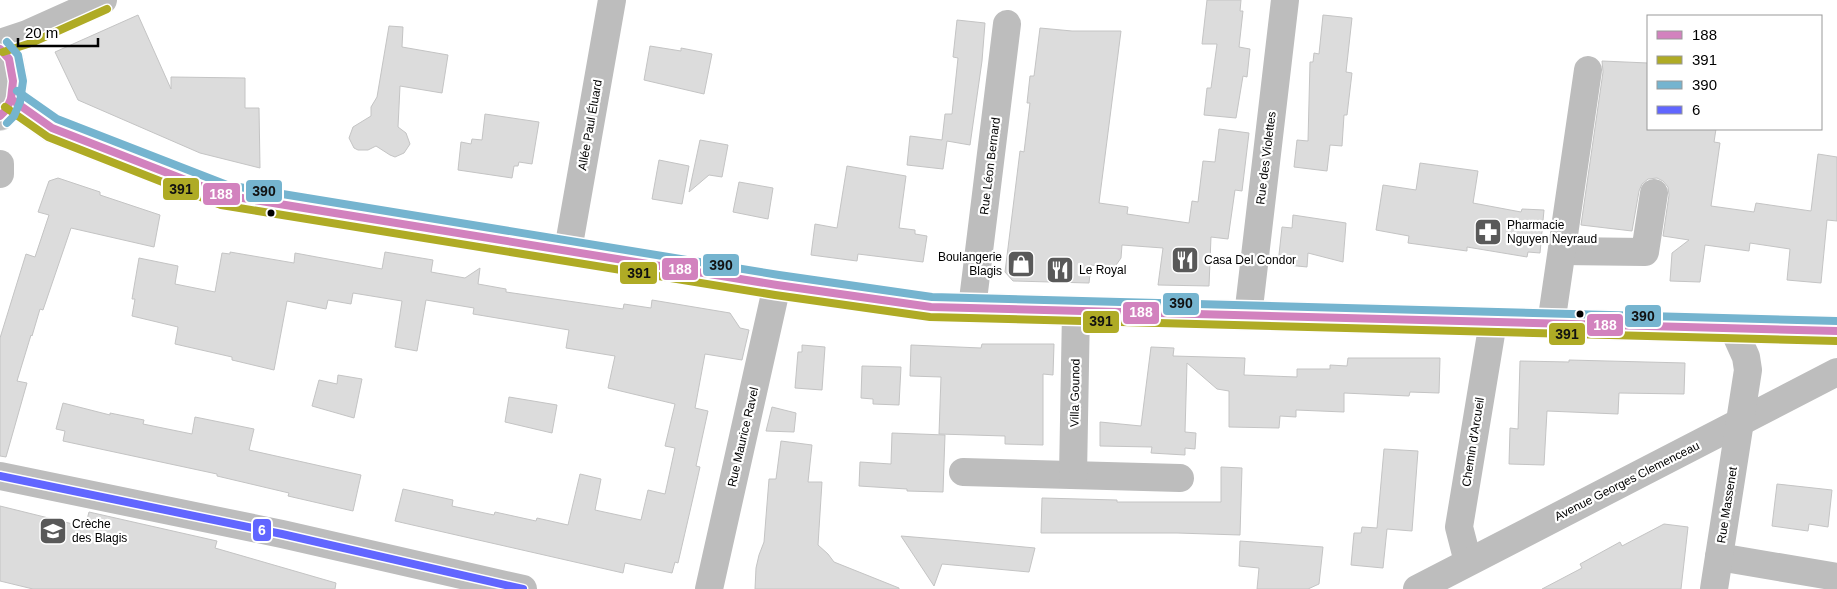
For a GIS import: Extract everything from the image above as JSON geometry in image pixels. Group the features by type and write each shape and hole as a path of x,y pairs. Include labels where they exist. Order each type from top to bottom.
{"street":[{"path":"0,43 27,34 103,0"},
{"name":"Allée Paul Éluard","path":"568,250 612,0"},
{"name":"Rue des Violettes","path":"1248,316 1285,0"},
{"name":"Rue Léon Bernard","path":"972,308 1007,24"},
{"path":"0,49 9,60 13,81 5,108 224,195 777,285 930,307 1837,331"},
{"path":"1551,324 1588,70"},
{"path":"0,164 0,174"},
{"path":"1562,251 1645,252 1654,193"},
{"name":"Rue Maurice Ravel","path":"709,589 777,285"},
{"name":"Villa Gounod","path":"1073,475 1076,311"},
{"name":"Chemin d'Arcueil","path":"1468,562 1459,527 1493,322"},
{"name":"Rue Massenet","path":"1714,589 1748,370 1746,357 1733,328"},
{"name":"Avenue Georges Clemenceau","path":"1417,589 1837,372"},
{"path":"963,472 1180,478"},
{"path":"0,476 282,534 523,589"},
{"path":"1719,557 1837,577"}],"building":[{"path":"1207,0 1241,0 1240,11 1243,11 1239,47 1250,49 1247,77 1243,76 1236,118 1204,115 1207,88 1211,88 1217,44 1202,44"},
{"path":"138,15 171,89 171,77 245,78 245,108 259,108 260,168 200,153 78,100 55,52"},
{"path":"1323,15 1352,18 1346,72 1352,73 1347,115 1344,115 1342,146 1330,145 1327,171 1294,167 1297,140 1308,141 1310,62 1313,62 1314,53 1319,54"},
{"path":"957,20 985,23 982,61 970,145 947,141 943,169 907,165 910,136 942,140 945,114 952,114 958,58 953,57"},
{"path":"389,26 403,27 402,47 448,55 442,93 400,86 398,127 406,133 410,144 404,153 395,157 376,146 368,150 358,150 354,148 349,138 353,127 371,116 371,107 377,97"},
{"path":"1040,28 1072,31 1121,31 1099,203 1128,207 1127,214 1189,223 1192,201 1198,202 1203,161 1215,162 1219,129 1249,133 1242,191 1235,190 1228,239 1211,237 1209,286 1158,285 1163,248 1122,245 1121,258 1114,268 1091,265 1089,283 1013,281 1005,272 1020,151 1024,152 1030,103 1027,103 1030,76 1034,76"},
{"path":"650,46 681,51 681,48 712,54 704,94 644,80"},
{"path":"1602,61 1647,63 1647,130 1716,130 1714,142 1720,143 1711,206 1754,212 1756,203 1811,211 1818,154 1837,157 1837,221 1827,220 1821,283 1787,280 1790,249 1750,243 1749,251 1705,245 1700,282 1670,281 1672,253 1689,240 1663,236 1669,195 1668,187 1657,178 1648,179 1642,184 1632,231 1581,225 1603,72"},
{"path":"485,114 539,122 532,164 519,162 518,166 514,166 512,178 458,170 461,142 471,144 472,139 482,140"},
{"path":"700,140 728,145 722,177 709,175 689,192"},
{"path":"659,160 689,166 682,204 652,199"},
{"path":"1420,163 1478,171 1473,203 1521,212 1522,209 1544,210 1540,253 1528,252 1527,257 1467,247 1467,251 1408,243 1409,236 1376,230 1383,185 1416,190"},
{"path":"847,166 906,176 899,228 915,230 915,234 927,236 923,262 858,254 857,261 811,255 815,224 837,228"},
{"path":"58,178 100,192 100,195 160,215 154,247 71,228 43,310 40,309 31,335 17,381 27,383 6,457 0,456 0,338 26,254 35,257 49,215 38,212 49,181"},
{"path":"739,182 773,188 768,219 733,212"},
{"path":"1293,215 1346,223 1343,262 1308,253 1307,267 1278,264 1282,227 1292,228"},
{"path":"230,252 294,263 295,253 382,269 385,252 433,260 431,272 465,278 480,268 478,284 506,289 506,292 623,309 624,304 651,308 652,300 730,313 740,328 749,330 742,360 705,354 695,408 708,411 696,466 700,467 678,563 675,562 672,573 625,563 623,573 395,521 403,489 453,500 452,506 494,515 495,512 536,521 537,518 568,525 580,474 601,479 595,510 641,520 648,490 665,494 675,448 665,446 675,404 608,388 615,356 566,348 569,330 473,314 474,308 426,300 417,351 395,347 402,301 353,293 351,304 328,300 326,309 287,301 274,370 232,360 232,357 175,344 178,327 132,316 135,299 132,299 139,258 178,266 175,284 215,292 222,253 230,254"},
{"path":"982,344 1054,344 1053,375 1043,374 1043,445 1005,444 1005,436 939,434 941,377 910,376 911,345 981,348"},
{"path":"802,345 825,347 822,390 795,388 798,352 802,352"},
{"path":"1151,347 1174,348 1173,356 1245,358 1244,375 1297,377 1297,369 1330,369 1330,365 1347,366 1348,358 1440,358 1439,393 1410,392 1409,396 1344,393 1344,412 1296,410 1296,417 1280,416 1279,428 1229,427 1229,391 1217,389 1187,363 1185,432 1196,433 1195,449 1185,448 1185,455 1151,453 1152,447 1100,446 1100,422 1141,426"},
{"path":"1569,360 1685,363 1684,394 1619,393 1618,414 1547,411 1544,465 1509,464 1510,428 1518,429 1520,361 1569,362"},
{"path":"862,366 901,367 899,405 873,404 873,399 861,398"},
{"path":"338,375 362,379 354,418 312,406 319,380 337,384"},
{"path":"509,397 557,405 552,433 505,422"},
{"path":"63,403 110,415 110,413 144,420 143,424 192,434 195,417 254,429 249,450 361,475 353,511 288,496 289,493 217,476 217,474 63,441 65,431 56,429"},
{"path":"772,407 796,413 794,432 766,431"},
{"path":"892,433 945,435 943,492 907,491 907,489 859,486 860,462 891,464"},
{"path":"781,441 812,445 808,482 822,482 818,545 834,562 899,589 755,589 756,568 764,542 769,479 776,479"},
{"path":"1384,449 1418,451 1412,531 1387,529 1383,568 1351,565 1354,533 1361,533 1362,527 1377,528"},
{"path":"1221,467 1242,468 1240,535 1041,533 1042,498 1117,500 1117,502 1221,502"},
{"path":"1777,484 1832,490 1828,527 1809,524 1808,531 1772,526"},
{"path":"0,506 85,527 89,512 217,541 215,548 336,583 335,589 33,589 0,581"},
{"path":"1664,524 1688,527 1681,589 1542,589 1582,568 1580,564 1620,542 1622,546"},
{"path":"901,536 1035,548 1029,572 942,564 934,586"},
{"path":"1240,541 1323,547 1319,584 1308,589 1257,589 1259,568 1239,566"}],"transit line":[{"name":"391","path":"3,52 31,43 107,9"},
{"name":"390","path":"7,42 18,55 23,81 20,102 14,116 7,123"},
{"name":"188","path":"0,49 9,59 13,81 11,99 6,110 0,116"},
{"name":"390","path":"17,91 57,119 227,185 779,275 932,297 1837,321"},
{"name":"188","path":"11,99 52,128 224,195 777,285 931,307 1837,331"},
{"name":"391","path":"5,107 48,137 221,205 775,295 930,317 1837,341"},
{"name":"6","path":"0,476 282,534 523,589"}],"place":[{"name":"Pharmacie Nguyen Neyraud","path":"1488,232"},
{"name":"Casa Del Condor","path":"1185,260"},
{"name":"Boulangerie Blagis","path":"1021,264"},
{"name":"Le Royal","path":"1060,270"},
{"name":"Crèche des Blagis","path":"53,531"}]}
